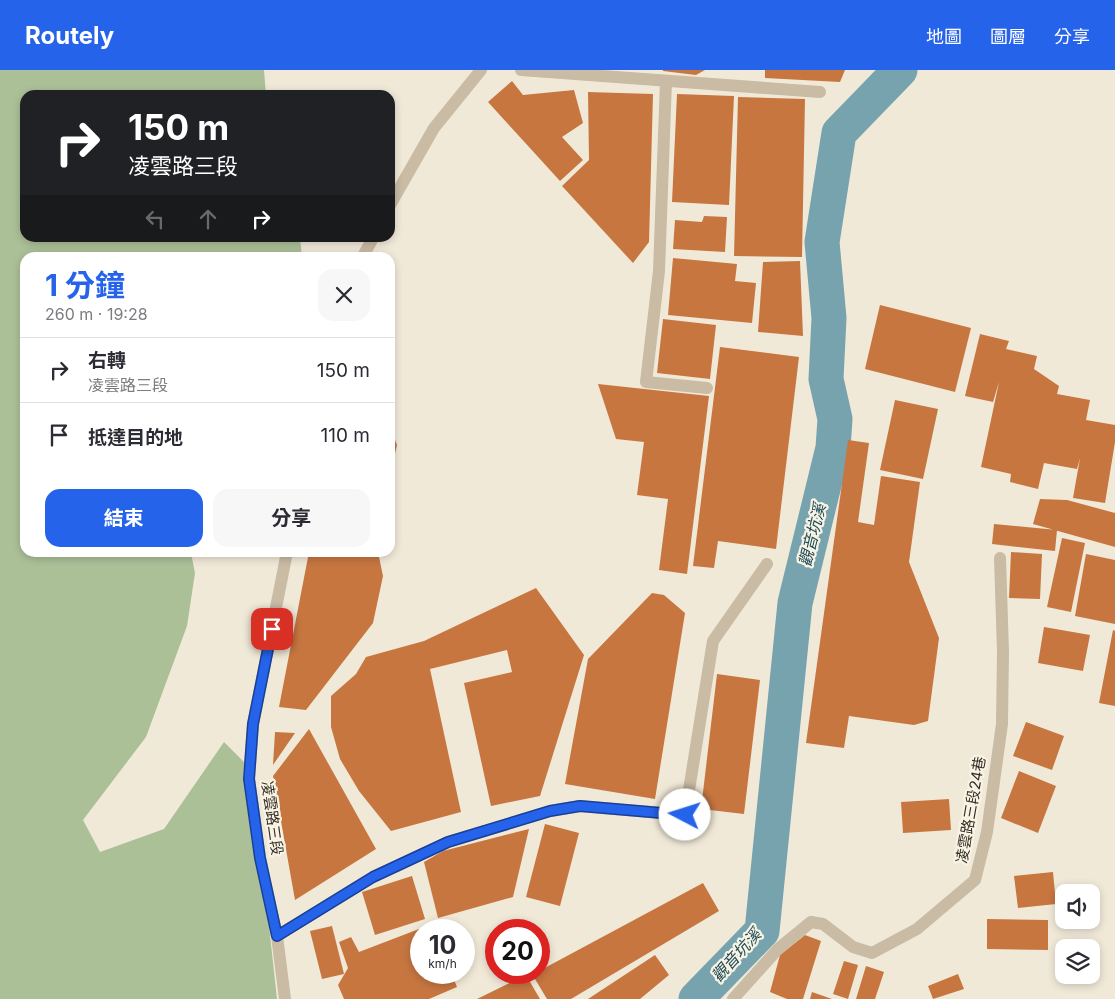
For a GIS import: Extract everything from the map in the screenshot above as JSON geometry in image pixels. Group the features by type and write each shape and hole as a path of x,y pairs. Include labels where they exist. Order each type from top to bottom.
{"street":[{"path":"395,195 434,128 481,70"},
{"path":"521,70 820,92"},
{"path":"666,81 659,271 646,382 707,388"},
{"name":"凌雲路三段","path":"285,999 277,936 260,858 249,779 253,724 287,557"},
{"name":"凌雲路三段24巷","path":"733,999 778,949 811,922 822,924 853,948 872,953 918,929 975,880 988,832 1002,724 1003,652 1000,558"},
{"path":"277,936 373,877 448,842 550,811 580,806 685,815 713,641 767,564"}],"green space":[{"path":"0,70 264,70 266,90 20,90 20,242 300,242 301,252 20,252 20,557 192,557 195,573 187,626 146,737 83,820 100,852 164,829 224,742 252,770 277,999 0,999"}],"building":[{"path":"663,70 705,70 696,75"},
{"path":"765,70 845,70 840,82 765,78"},
{"path":"512,81 523,95 574,90 583,123 562,137 583,160 560,181 488,102"},
{"path":"588,92 653,94 649,242 633,263 562,186 589,160"},
{"path":"677,94 734,96 729,205 672,202"},
{"path":"738,97 805,99 802,257 734,256"},
{"path":"704,216 727,217 725,252 673,249 675,220 702,222"},
{"path":"673,258 737,264 735,281 756,283 752,323 668,315"},
{"path":"800,261 803,336 758,332 763,262"},
{"path":"880,305 971,328 955,392 865,369"},
{"path":"663,319 716,325 710,379 657,373"},
{"path":"980,334 1009,341 1006,349 1037,356 1034,369 1059,386 1057,394 1090,400 1086,420 1115,425 1115,442 1105,503 1073,498 1080,458 1077,469 1044,463 1038,489 1010,482 1011,474 981,467 999,382 993,402 965,396"},
{"path":"720,347 799,357 776,549 718,541 714,568 693,566"},
{"path":"598,384 709,396 687,574 659,570 668,499 637,495 644,442 616,439"},
{"path":"895,400 938,409 923,479 880,470"},
{"path":"848,440 869,443 858,522 874,525 881,476 920,482 909,562 939,638 928,721 914,725 849,716 844,748 806,743"},
{"path":"1040,499 1067,500 1115,513 1115,547 1033,524"},
{"path":"994,524 1057,530 1055,551 992,544"},
{"path":"1062,538 1085,543 1071,612 1047,607"},
{"path":"1011,552 1042,554 1040,599 1009,598"},
{"path":"1086,554 1115,560 1115,624 1075,616"},
{"path":"308,557 379,557 383,576 373,623 306,710 279,707"},
{"path":"536,588 584,655 540,796 491,806 464,683 512,672 507,650 430,669 461,812 391,831 359,791 340,759 331,727 331,696 356,674 366,657 424,641"},
{"path":"652,593 664,595 685,613 655,799 565,784 588,659"},
{"path":"1044,627 1090,635 1083,671 1038,663"},
{"path":"1113,630 1115,631 1115,706 1099,703"},
{"path":"717,674 760,680 744,814 701,809"},
{"path":"1026,722 1064,736 1052,770 1013,756"},
{"path":"309,729 376,849 295,900 273,776"},
{"path":"275,732 295,733 273,765"},
{"path":"1019,771 1056,786 1038,833 1001,818"},
{"path":"949,799 951,830 903,833 901,802"},
{"path":"545,824 579,833 560,906 526,897"},
{"path":"529,829 513,897 438,918 424,862 443,851"},
{"path":"1053,872 1055,904 1018,908 1014,876"},
{"path":"412,876 425,919 410,919 410,924 375,935 362,892"},
{"path":"703,883 719,911 571,999 547,999 538,984 550,984 550,965"},
{"path":"987,919 1048,920 1048,950 987,949"},
{"path":"332,926 344,974 322,979 310,931"},
{"path":"410,932 410,984 456,984 457,987 429,999 344,999 338,985 348,968 339,942 351,937 359,952"},
{"path":"805,935 821,941 803,999 787,999 770,992 780,955"},
{"path":"655,955 669,975 640,999 588,999"},
{"path":"844,961 858,965 848,999 833,994"},
{"path":"866,966 884,972 875,999 856,999"},
{"path":"958,974 964,989 933,999 928,986"},
{"path":"508,984 531,984 540,999 477,999"},
{"path":"812,992 832,999 810,999"}],"waterway":[{"name":"觀音坑溪","path":"696,999 762,931 795,603 833,448 835,419 826,379 829,318 822,242 839,133 900,70"}],"route":[{"path":"272,629 253,724 249,779 260,858 277,936 373,877 448,842 550,811 580,806 685,815"}]}
